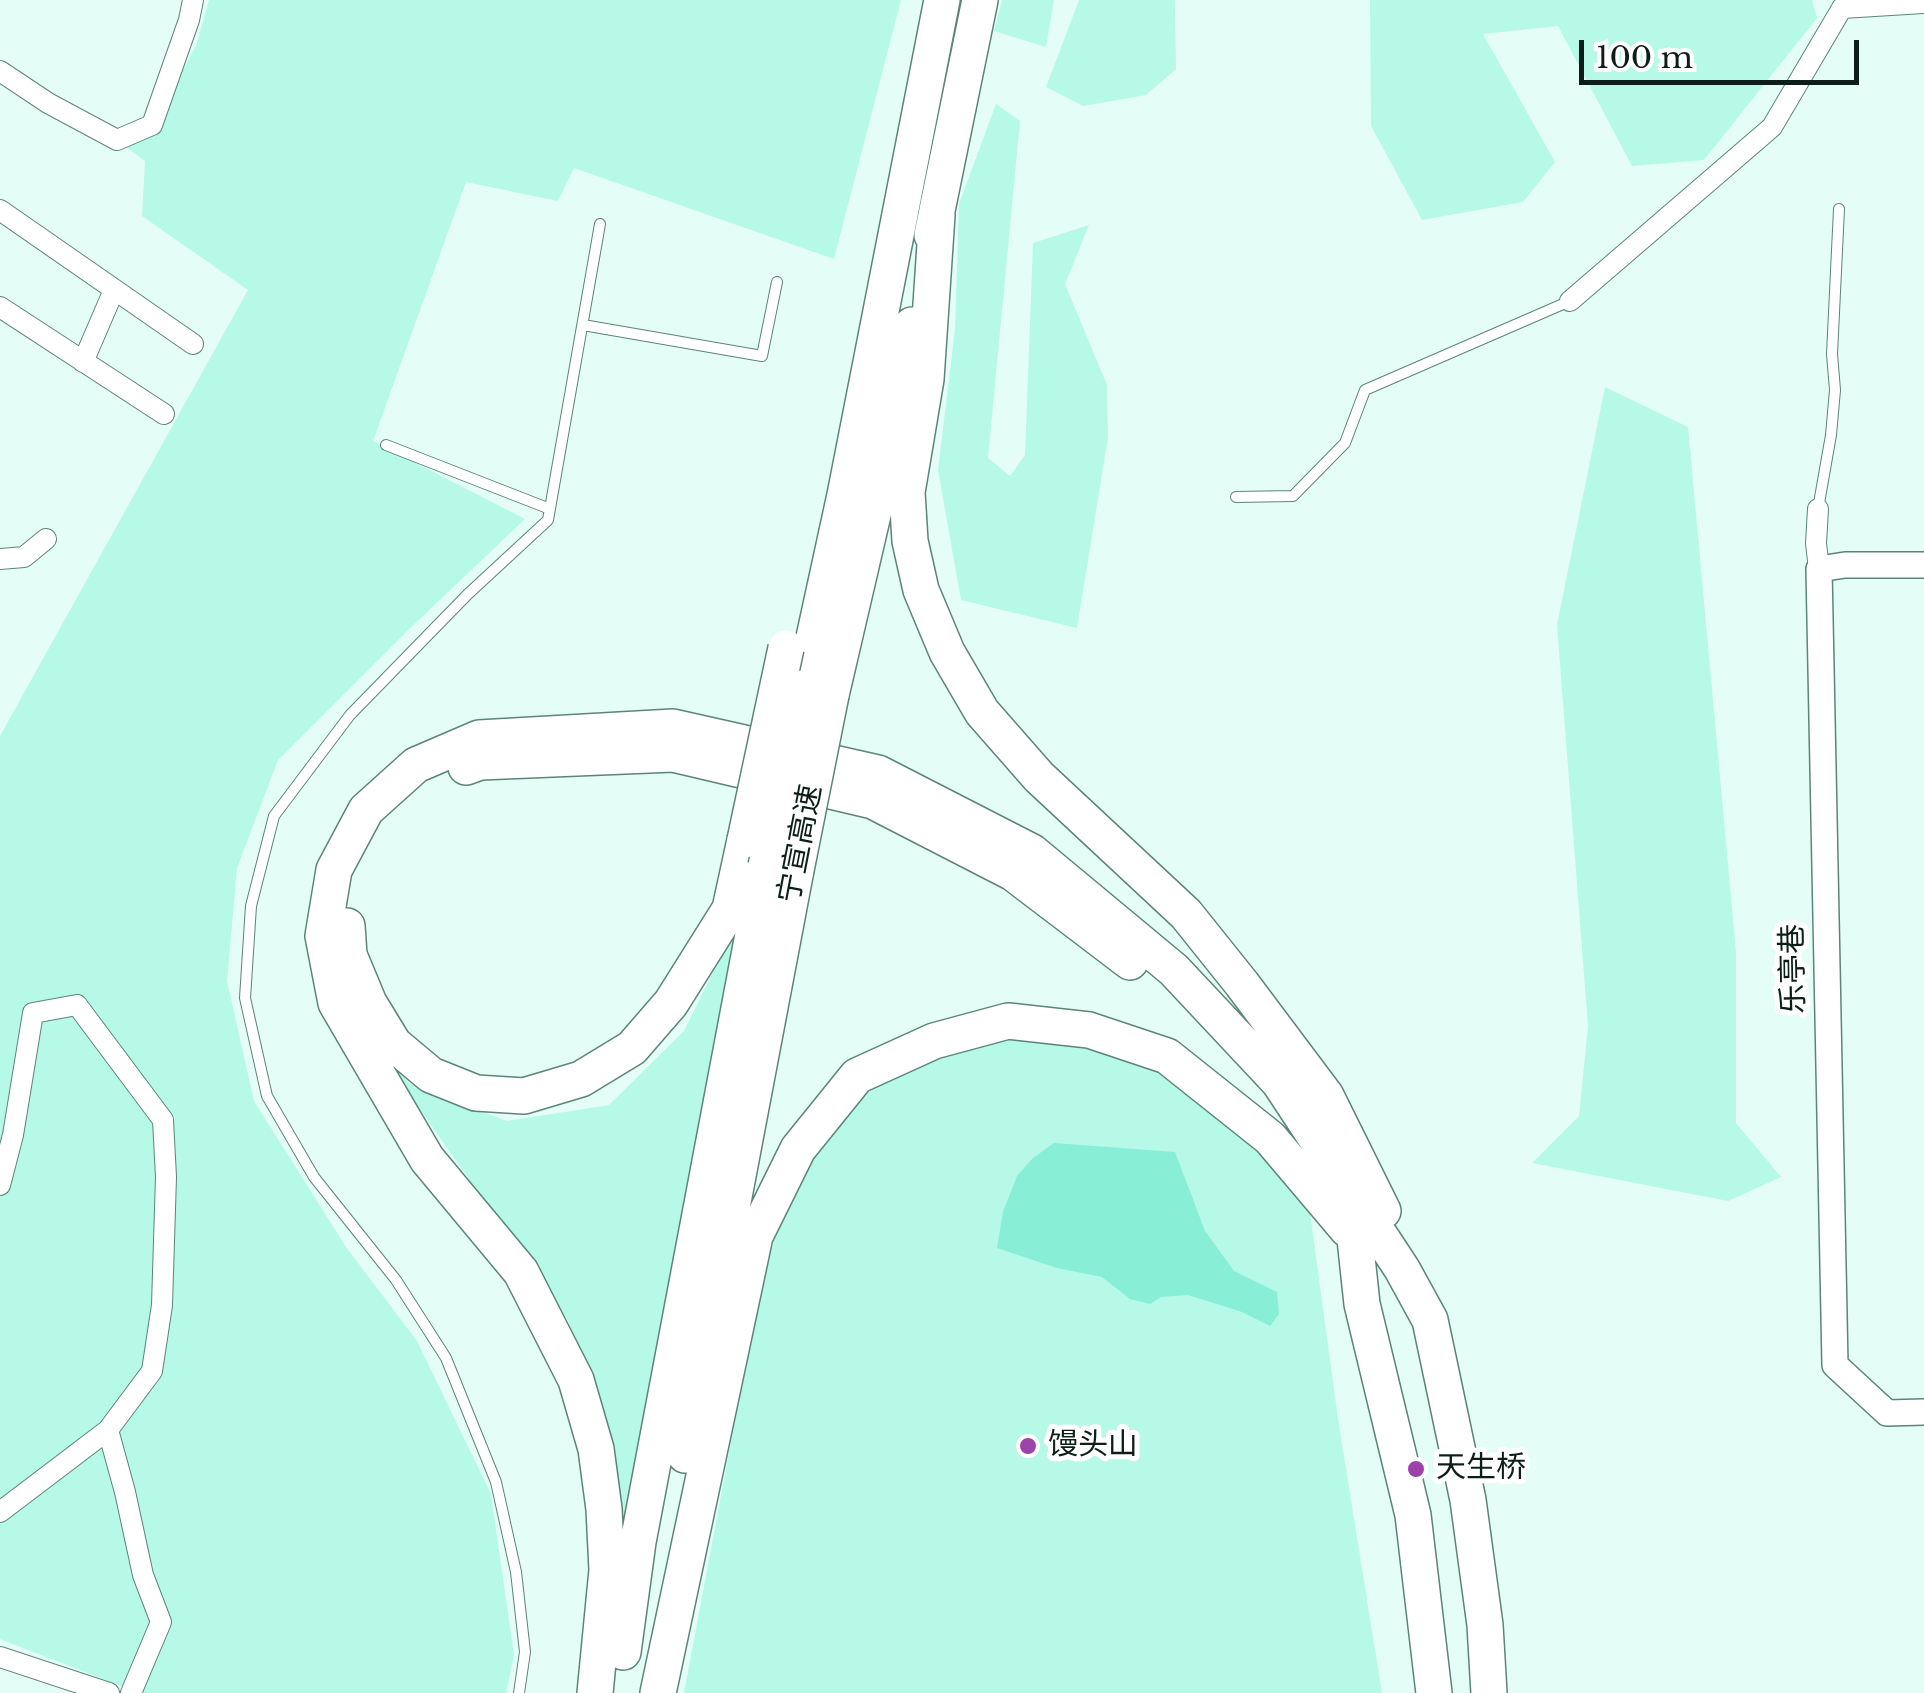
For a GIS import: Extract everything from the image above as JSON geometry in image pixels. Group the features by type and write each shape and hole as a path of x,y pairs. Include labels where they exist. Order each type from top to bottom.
{"highway":[{"name":"宁宣高速","path":"817,691 880,312 942,0"},
{"name":"宁宣高速","path":"616,1693 638,1542 769,859 817,691 937,215 980,0"},
{"path":"937,215 926,379 908,492 910,541 920,590 946,652 982,712 1039,777 1186,914 1326,1096 1378,1196 1402,1269"},
{"path":"880,312 786,648 769,859 730,909 671,1004 632,1048 581,1079 524,1096 476,1093 431,1075 394,1044 369,1004 349,955 345,904 359,853 378,824 388,810 430,779 480,762 673,754 873,801 1012,873 1164,988 1320,1168 1355,1239 1362,1304 1413,1515 1434,1693"},
{"path":"596,1693 607,1570 604,1509 596,1449 576,1380 522,1272 427,1159 336,1003 324,936 334,870 366,810 416,765 478,738 672,727 878,773 1032,852 1174,970 1280,1082 1402,1269 1430,1320 1446,1385 1478,1564 1489,1693"},
{"name":"宁宣高速","path":"646,1693 712,1304 769,859"},
{"path":"658,1693 755,1236 798,1149 857,1076 934,1042 1008,1020 1089,1030 1152,1050 1168,1056 1270,1138 1355,1239"}],"street":[{"path":"0,71 48,103 117,140 152,125 193,0"},
{"path":"1570,300 1772,127 1842,4 1924,3"},
{"path":"0,210 192,344"},
{"path":"84,362 114,290"},
{"path":"0,308 164,414"},
{"path":"1818,508 1819,569 1845,565 1924,565"},
{"path":"0,559 24,558 46,539"},
{"name":"乐亭巷","path":"1819,569 1835,1366 1887,1413 1924,1412"},
{"path":"0,1185 13,1135 33,1013 77,1005 163,1120 166,1177 162,1306 152,1372 108,1430 0,1512"},
{"path":"0,1077 21,1085"},
{"path":"108,1430 126,1492 142,1576 161,1622 131,1693"},
{"path":"0,1657 109,1693"}],"lane":[{"path":"1818,508 1835,390 1832,354 1839,210"},
{"path":"519,1693 525,1652 516,1572 496,1482 446,1358 396,1280 314,1177 266,1096 245,998 250,906 274,816 350,715 468,594 548,520 600,224"},
{"path":"582,325 762,356 777,282"},
{"path":"1236,497 1293,496 1346,443 1365,390 1570,300"},
{"path":"386,446 550,508"}],"shaded area":[{"path":"209,0 901,0 834,259 574,168 558,201 466,182 373,441 525,519 278,760 237,868 227,981 254,1101 346,1247 417,1341 491,1494 514,1655 506,1693 139,1693 0,1639 0,736 248,290 142,216 145,161 117,140 152,125 196,46"},
{"path":"1002,0 1054,0 1046,47 994,31"},
{"path":"1079,0 1175,0 1176,69 1146,95 1083,106 1046,87"},
{"path":"1370,0 1812,0 1817,18 1704,160 1632,166 1558,26 1483,34 1555,162 1523,202 1422,220 1371,126"},
{"path":"996,104 1020,121 988,458 1010,476 1025,455 1033,243 1089,225 1065,284 1107,385 1108,437 1077,628 961,600 938,470 955,329 959,204"},
{"path":"1605,387 1688,427 1736,952 1736,1123 1781,1177 1728,1201 1532,1163 1579,1116 1588,1026 1557,625"},
{"path":"737,923 625,1551 605,1431 568,1320 367,1034 410,1084 507,1121 609,1105 684,1031"},
{"path":"1020,1036 1090,1042 1177,1076 1245,1130 1308,1198 1338,1419 1382,1693 684,1693 754,1319 776,1233 809,1161 836,1115 891,1077 946,1050"},
{"path":"1054,1143 1175,1152 1205,1231 1234,1271 1277,1292 1279,1314 1270,1326 1242,1312 1188,1295 1161,1297 1150,1304 1130,1299 1102,1277 1057,1268 997,1248 1003,1212 1017,1176"}],"place":[{"name":"馒头山","path":"1028,1446"},
{"name":"天生桥","path":"1416,1469"}]}
